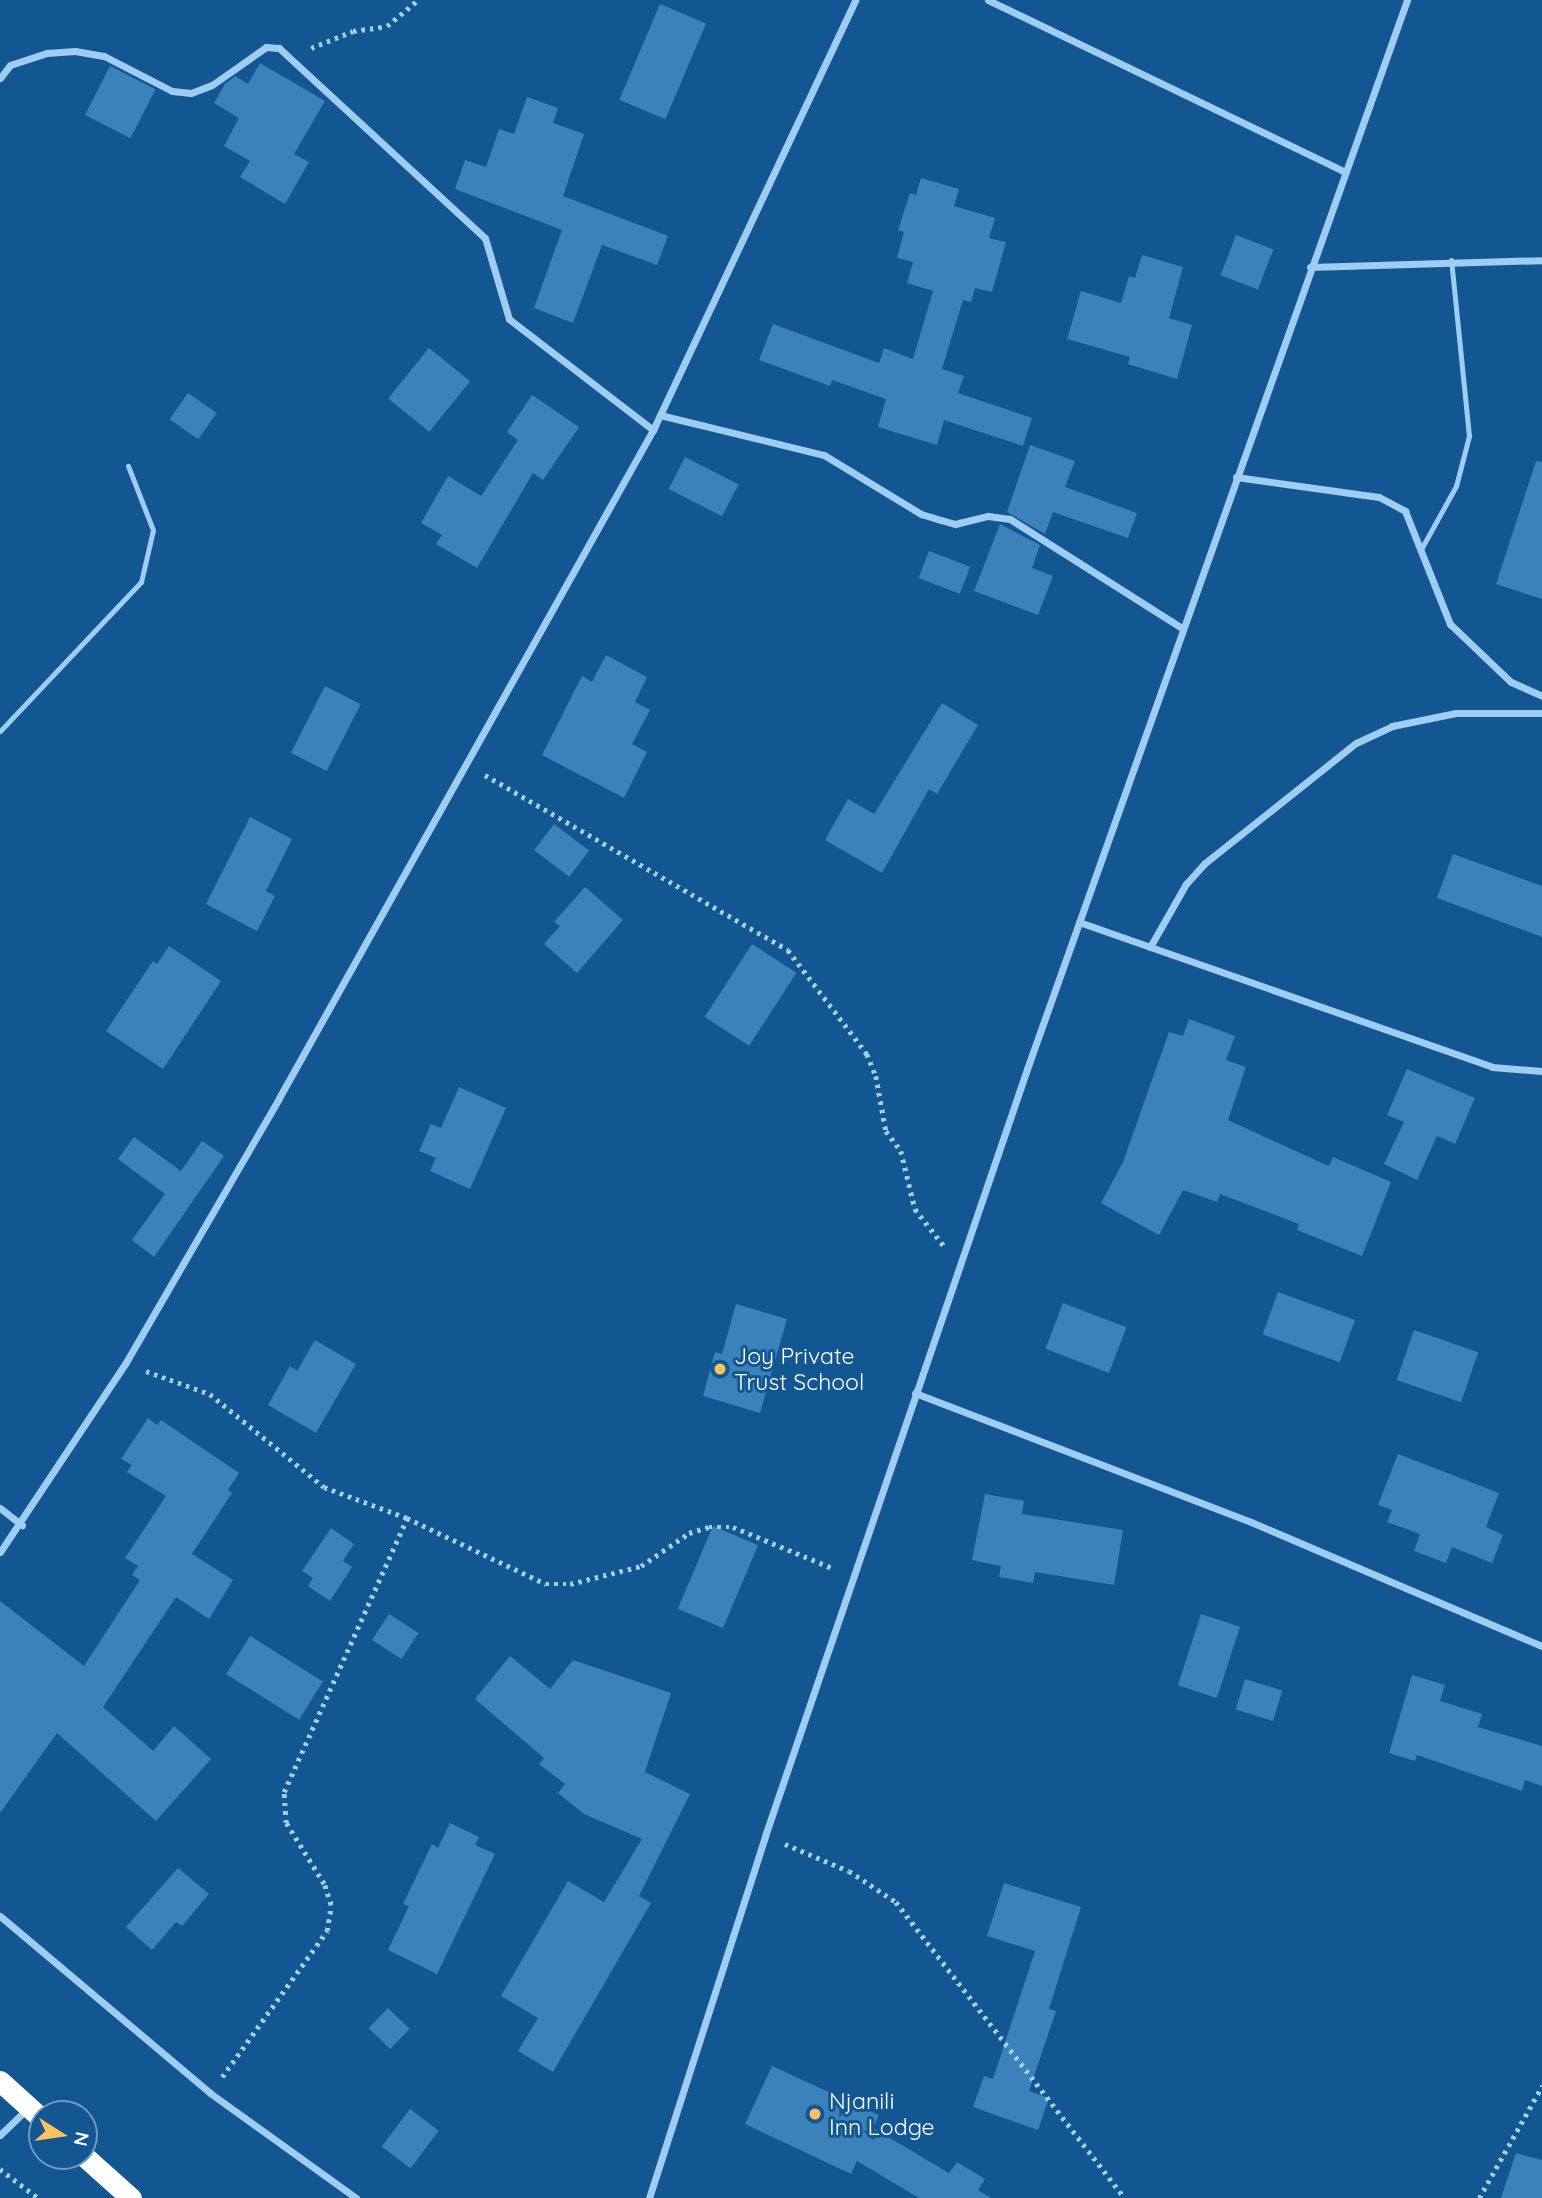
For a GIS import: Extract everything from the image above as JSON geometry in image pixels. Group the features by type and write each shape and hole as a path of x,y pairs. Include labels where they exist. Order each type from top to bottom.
{"highway":[{"path":"0,2081 28,2106"},
{"path":"98,2169 131,2198"}],"street":[{"path":"0,1552 22,1525 125,1364 279,1098 463,763 653,430 855,0"},
{"path":"988,0 1343,171"},
{"path":"649,2198 765,1836 855,1578 915,1393 1343,171 1408,0"},
{"path":"0,78 10,65 47,53 75,51 104,56 172,91 191,93 212,85 266,47 292,56 485,238 509,318 653,430"},
{"path":"1310,267 1451,260 1542,260"},
{"path":"660,415 824,456 921,514 941,520 955,524 988,516 1010,519 1182,628"},
{"path":"1236,477 1379,497 1405,511 1450,624 1511,682 1542,696"},
{"path":"1150,947 1186,884 1205,863 1356,743 1392,726 1446,715 1542,713"},
{"path":"1079,922 1492,1067 1542,1071"},
{"path":"915,1393 1251,1522 1542,1646"},
{"path":"0,1508 22,1525"},
{"path":"0,1916 210,2093 356,2198"},
{"path":"0,2135 28,2118"}],"lane":[{"path":"1420,551 1456,486 1469,436 1451,260"},
{"path":"0,730 141,582 153,530 128,466"}],"path":[{"path":"292,56 353,31 387,26 418,0"},
{"path":"463,763 788,950 867,1054 876,1076 886,1131 903,1158 915,1209 960,1264"},
{"path":"125,1364 210,1394 324,1487 407,1518 546,1584 624,1572 651,1562 690,1533 724,1526 855,1578"},
{"path":"210,2093 327,1931 331,1905 324,1884 286,1823 284,1792 407,1518"},
{"path":"765,1836 849,1871 896,1902 1125,2198"},
{"path":"1479,2198 1542,2086"},
{"path":"0,2169 38,2198"}],"building":[{"path":"660,4 706,24 665,119 619,100"},
{"path":"260,63 325,101 294,154 309,162 285,204 240,177 250,161 224,146 239,118 214,103 225,84 235,76 248,84"},
{"path":"110,66 155,89 130,138 85,115"},
{"path":"527,97 558,108 553,123 584,134 563,196 668,236 657,265 602,245 573,323 534,308 562,230 455,189 465,160 486,167 499,129 514,134"},
{"path":"921,178 959,189 954,206 995,218 989,238 1006,242 992,292 975,288 971,302 963,300 942,369 964,376 958,393 1032,418 1023,446 944,420 937,445 878,427 886,399 832,380 830,386 759,360 773,324 879,363 884,348 913,359 933,291 907,283 913,262 897,258 904,232 898,230 910,193 916,195"},
{"path":"1236,235 1273,249 1258,289 1221,275"},
{"path":"1142,255 1183,267 1169,318 1192,325 1177,379 1128,364 1130,357 1067,339 1081,291 1121,303 1129,276 1135,278"},
{"path":"429,348 470,381 429,432 388,399"},
{"path":"188,393 217,413 198,439 170,419"},
{"path":"532,395 579,427 543,480 533,473 477,568 436,544 442,535 421,523 448,476 481,496 518,440 507,432"},
{"path":"1030,445 1075,461 1065,487 1137,513 1128,538 1053,512 1045,534 1007,512"},
{"path":"685,457 738,484 722,516 669,489"},
{"path":"1536,461 1542,462 1542,599 1496,584"},
{"path":"1000,524 1040,545 1032,568 1053,576 1038,615 974,591"},
{"path":"929,551 970,567 960,594 919,578"},
{"path":"606,655 647,677 635,702 650,710 632,744 647,752 624,798 542,755 582,676 592,682"},
{"path":"325,686 361,704 327,771 291,753"},
{"path":"942,703 978,725 937,794 929,789 882,873 825,840 848,799 874,814"},
{"path":"250,817 292,839 266,891 275,896 257,931 206,904"},
{"path":"554,824 589,850 569,877 534,850"},
{"path":"1453,854 1542,886 1542,937 1437,898"},
{"path":"585,887 623,920 577,973 544,944 560,926 554,922"},
{"path":"752,944 796,973 749,1046 705,1017"},
{"path":"169,946 221,981 163,1069 106,1031 153,961 157,964"},
{"path":"1189,1019 1235,1036 1226,1060 1246,1067 1228,1120 1329,1166 1333,1157 1391,1182 1362,1256 1297,1230 1299,1224 1220,1194 1217,1202 1183,1190 1159,1235 1101,1203 1123,1162 1169,1032 1183,1036"},
{"path":"1407,1069 1475,1098 1455,1144 1437,1136 1417,1180 1384,1164 1404,1122 1387,1115"},
{"path":"459,1087 506,1108 470,1189 430,1171 436,1158 419,1151 431,1124 441,1128"},
{"path":"134,1137 181,1171 202,1141 224,1156 154,1257 132,1240 165,1194 118,1159"},
{"path":"1278,1292 1355,1320 1340,1362 1263,1334"},
{"path":"1063,1303 1126,1327 1109,1373 1045,1349"},
{"path":"736,1304 787,1319 760,1413 703,1396 715,1352 722,1354"},
{"path":"1414,1330 1478,1352 1461,1402 1397,1380"},
{"path":"315,1340 356,1364 316,1433 268,1405 290,1366 297,1371"},
{"path":"148,1418 157,1425 161,1420 239,1473 228,1490 232,1493 192,1554 233,1580 209,1619 176,1597 103,1707 153,1751 174,1726 211,1759 156,1821 57,1733 0,1813 0,1601 84,1666 140,1580 132,1575 138,1566 125,1558 166,1496 127,1472 132,1465 121,1459"},
{"path":"1398,1454 1499,1493 1486,1527 1503,1535 1492,1563 1452,1547 1446,1563 1414,1551 1420,1534 1387,1522 1392,1510 1378,1505"},
{"path":"985,1494 1024,1501 1022,1514 1123,1530 1114,1585 1035,1572 1033,1583 999,1577 1001,1566 972,1560"},
{"path":"713,1526 758,1545 723,1628 678,1609"},
{"path":"331,1528 354,1544 343,1561 352,1567 330,1601 308,1586 313,1578 302,1571"},
{"path":"389,1614 418,1633 401,1659 372,1640"},
{"path":"1201,1614 1240,1627 1217,1698 1178,1685"},
{"path":"250,1636 323,1682 299,1720 226,1674"},
{"path":"510,1656 550,1689 573,1660 671,1693 645,1772 690,1794 639,1896 651,1903 553,2072 518,2051 538,2018 501,1996 568,1881 604,1902 642,1839 584,1814 558,1793 565,1784 539,1764 544,1758 475,1699"},
{"path":"1412,1675 1445,1685 1440,1701 1482,1714 1478,1727 1542,1746 1542,1786 1525,1780 1522,1791 1417,1755 1415,1761 1389,1753"},
{"path":"1245,1679 1282,1690 1273,1721 1236,1710"},
{"path":"450,1823 479,1837 475,1845 495,1854 437,1974 388,1950 409,1906 403,1904 432,1844 438,1848"},
{"path":"178,1868 209,1894 182,1926 176,1922 152,1950 126,1927"},
{"path":"1004,1883 1081,1907 1049,2009 1056,2011 1029,2091 1049,2098 1038,2130 973,2107 984,2076 993,2079 1035,1951 987,1936"},
{"path":"388,2008 410,2029 390,2049 369,2028"},
{"path":"772,2066 879,2115 873,2128 949,2173 957,2162 985,2179 978,2190 991,2198 919,2198 857,2161 851,2174 745,2124"},
{"path":"410,2109 439,2131 410,2168 382,2147"},
{"path":"1516,2153 1542,2160 1542,2198 1501,2198"}],"place":[{"name":"Joy Private Trust School","path":"720,1369"},
{"name":"Njanili Inn Lodge","path":"815,2114"}]}
